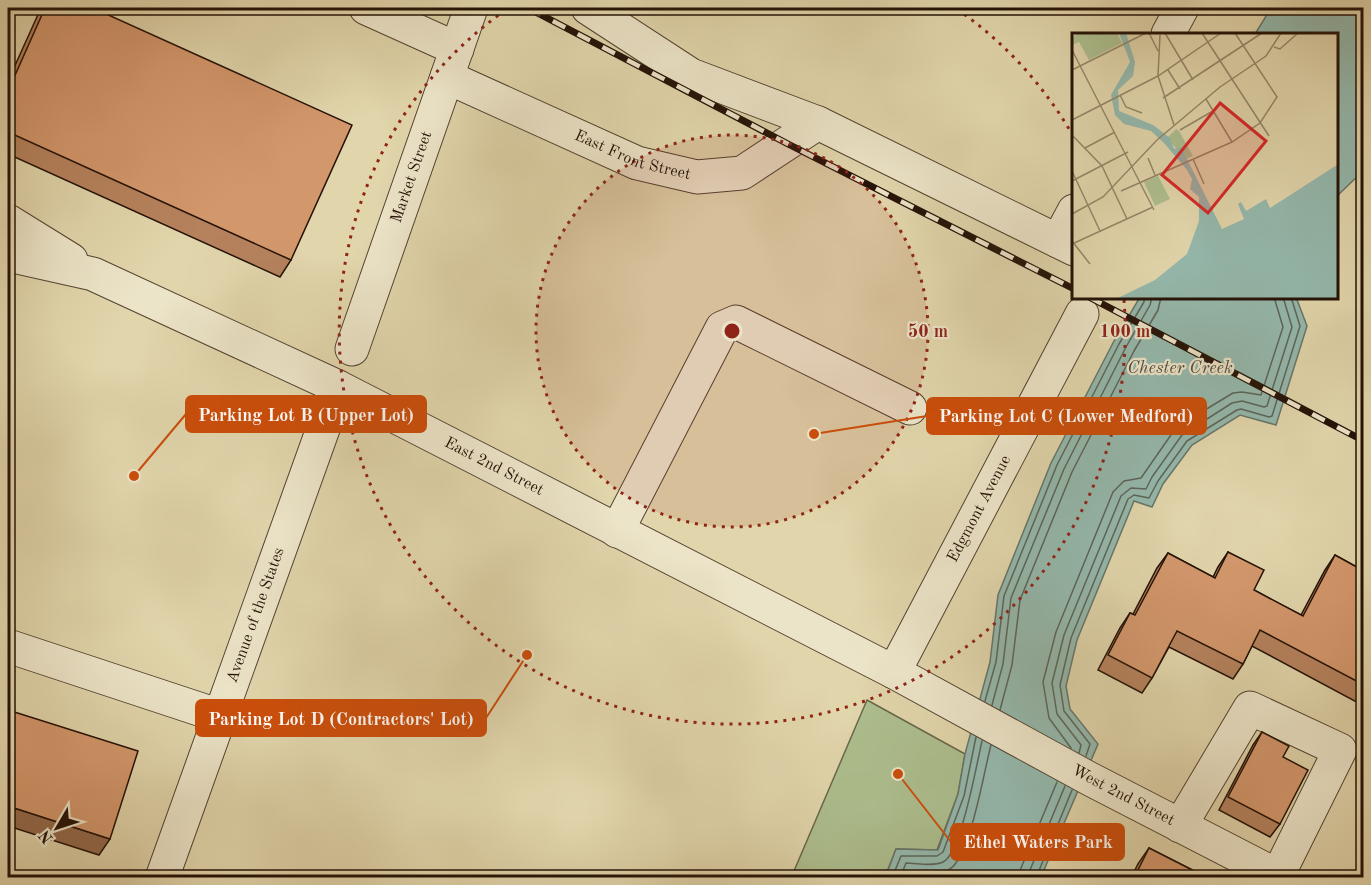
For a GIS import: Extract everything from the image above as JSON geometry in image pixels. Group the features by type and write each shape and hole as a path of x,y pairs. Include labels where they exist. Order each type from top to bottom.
{"street":[{"name":"East Front Street","path":"366,8 452,63 637,163 697,177 742,173 818,123"},
{"name":"Market Street","path":"352,349 471,8"},
{"path":"588,8 691,75 818,123 1066,245 1072,220"},
{"path":"1169,33 1182,8"},
{"path":"8,221 93,274"},
{"name":"East 2nd Street","path":"8,255 93,274 338,387 894,672 966,712"},
{"name":"Edgmont Avenue","path":"894,672 1082,314"},
{"path":"617,531 722,328 736,322 910,408"},
{"name":"Avenue of the States","path":"162,878 338,387"},
{"path":"8,646 220,716"},
{"path":"1180,826 1250,708 1340,750 1280,876"},
{"name":"West 2nd Street","path":"966,712 1090,779 1280,876"}],"green space":[{"path":"867,700 965,754 958,794 937,850 896,849 885,877 791,878"}],"water":[{"path":"1271,8 1363,8 1363,171 1338,195 1338,33 1256,33"},
{"name":"Chester Creek","path":"1139,298 1296,298 1307,326 1276,425 1240,415 1192,445 1163,484 1152,507 1134,501 1077,640 1066,686 1070,709 1098,744 1041,877 885,878 896,849 938,850 958,794 965,754 990,662 998,595 1051,463 1114,341"}],"building":[{"path":"45,8 93,8 352,125 291,260 8,132 8,91"},
{"path":"1228,552 1264,570 1254,590 1303,616 1335,555 1364,571 1364,685 1260,630 1243,664 1177,631 1152,678 1108,655 1130,613 1135,615 1168,553 1215,578"},
{"path":"8,710 138,751 110,839 8,806"},
{"path":"1262,732 1289,746 1283,757 1308,770 1280,824 1228,797"},
{"path":"1149,848 1208,878 1134,878"}],"railway":[{"path":"528,8 788,144 1072,288"},
{"path":"1091,298 1364,441"}],"place":[{"name":"Parking Lot C (Lower Medford)","path":"814,434"},
{"name":"Parking Lot B (Upper Lot)","path":"134,476"},
{"name":"Parking Lot D (Contractors' Lot)","path":"527,655"},
{"name":"Ethel Waters Park","path":"898,774"}]}
